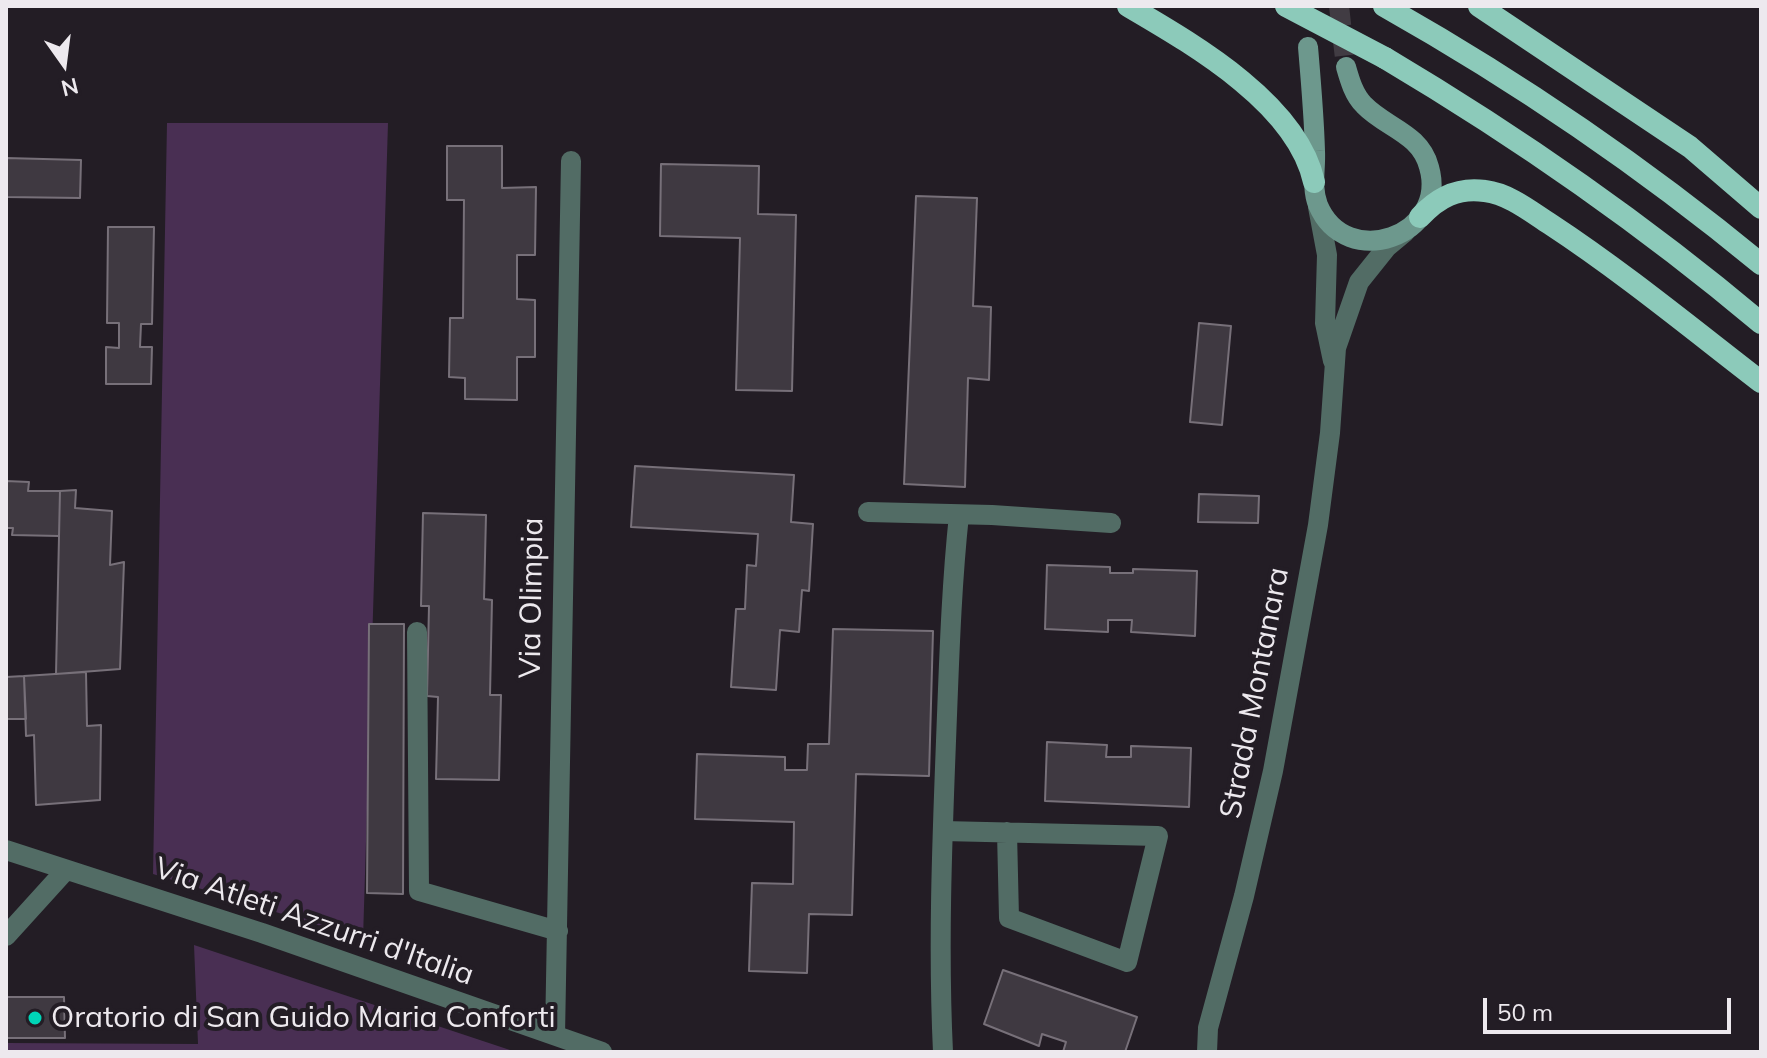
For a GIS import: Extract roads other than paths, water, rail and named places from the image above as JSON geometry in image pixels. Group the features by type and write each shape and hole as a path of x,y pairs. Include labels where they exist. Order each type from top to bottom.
{"highway":[{"path":"1128,6 1216,62 1248,88 1289,131 1308,163 1314,188"},
{"path":"1286,6 1385,58 1573,178 1666,246 1761,323"},
{"path":"1384,6 1473,57 1599,140 1761,264"},
{"path":"1479,6 1690,147 1761,208"},
{"path":"1416,222 1439,199 1451,193 1483,190 1504,196 1593,253 1761,382"}],"main road":[{"name":"Strada Montanara","path":"1308,47 1316,154 1314,188"},
{"path":"1314,188 1319,208 1336,229 1360,240 1387,239 1416,222 1431,192 1432,179 1425,155 1408,135 1366,107 1354,90 1346,67"}],"street":[{"name":"Via Olimpia","path":"555,1035 571,161"},
{"name":"Strada Montanara","path":"1314,188 1326,244 1324,314 1334,364"},
{"name":"Strada Montanara","path":"1207,1052 1208,1028 1244,896 1273,771 1318,525 1330,433 1336,348 1359,282 1387,247 1416,222"},
{"path":"868,512 992,515 1111,523"},
{"path":"943,1052 939,975 943,831 951,617 959,515"},
{"path":"417,632 419,891 558,931"},
{"path":"943,831 1007,832 1158,836 1127,962 1009,918 1007,832"},
{"name":"Via Atleti Azzurri d'Italia","path":"6,850 262,933 602,1052"},
{"path":"6,936 65,871"},
{"name":"Strada Montanara","path":"1194,1052 1208,1028"}],"tunnel":[{"path":"1339,6 1346,67"}],"place":[{"name":"Oratorio di San Guido Maria Conforti","path":"35,1018"}]}
